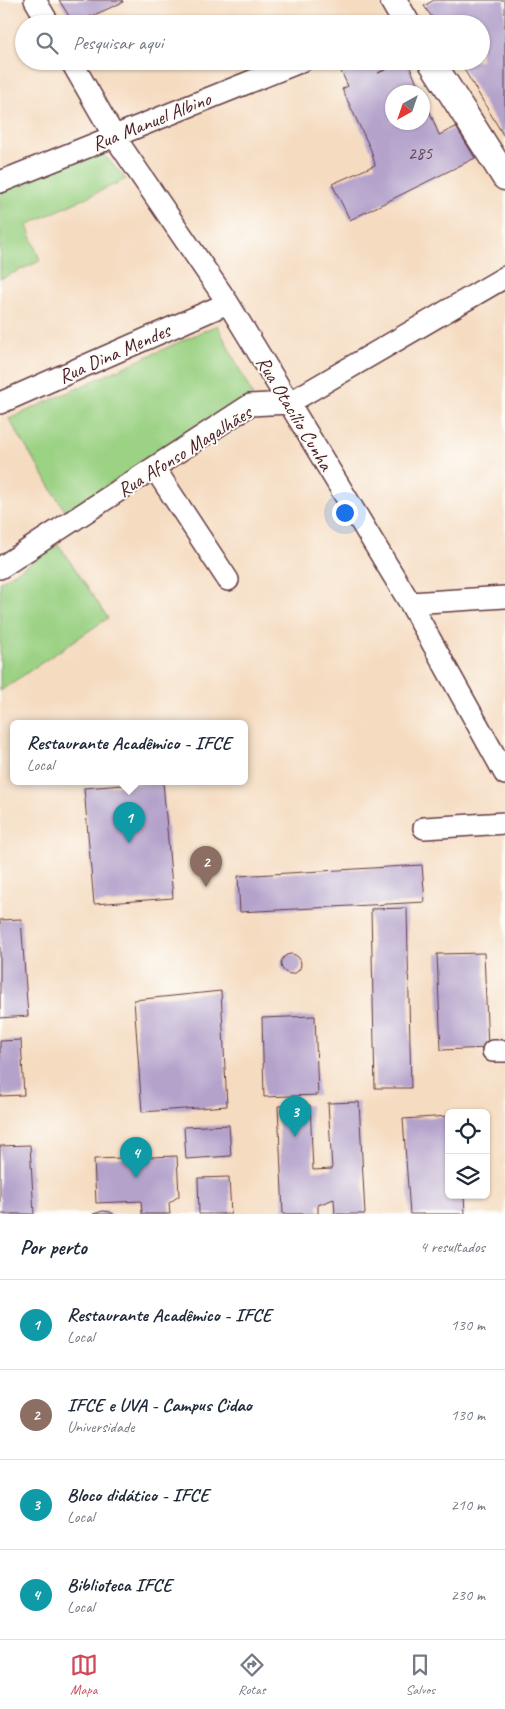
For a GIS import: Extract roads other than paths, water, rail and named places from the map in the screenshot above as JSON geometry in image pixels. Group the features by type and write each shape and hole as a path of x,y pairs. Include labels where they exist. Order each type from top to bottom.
{"street":[{"path":"36,0 44,15"},
{"name":"Rua Otacílio Cunha","path":"76,70 114,136 228,303 289,402 410,603 505,774"},
{"name":"Rua Manuel Albino","path":"0,182 279,70"},
{"path":"437,70 505,177"},
{"name":"Rua Afonso Magalhães","path":"0,568 155,469 250,405 289,402 505,277"},
{"name":"Rua Dina Mendes","path":"0,403 228,303"},
{"path":"155,469 228,580"},
{"path":"410,603 505,597"},
{"path":"424,828 505,823"}],"place":[{"name":"Restaurante Acadêmico - IFCE","path":"129,843"},
{"name":"IFCE e UVA - Campus Cidao","path":"206,887"},
{"name":"Bloco didático - IFCE","path":"295,1137"},
{"name":"Biblioteca IFCE","path":"136,1178"}]}
